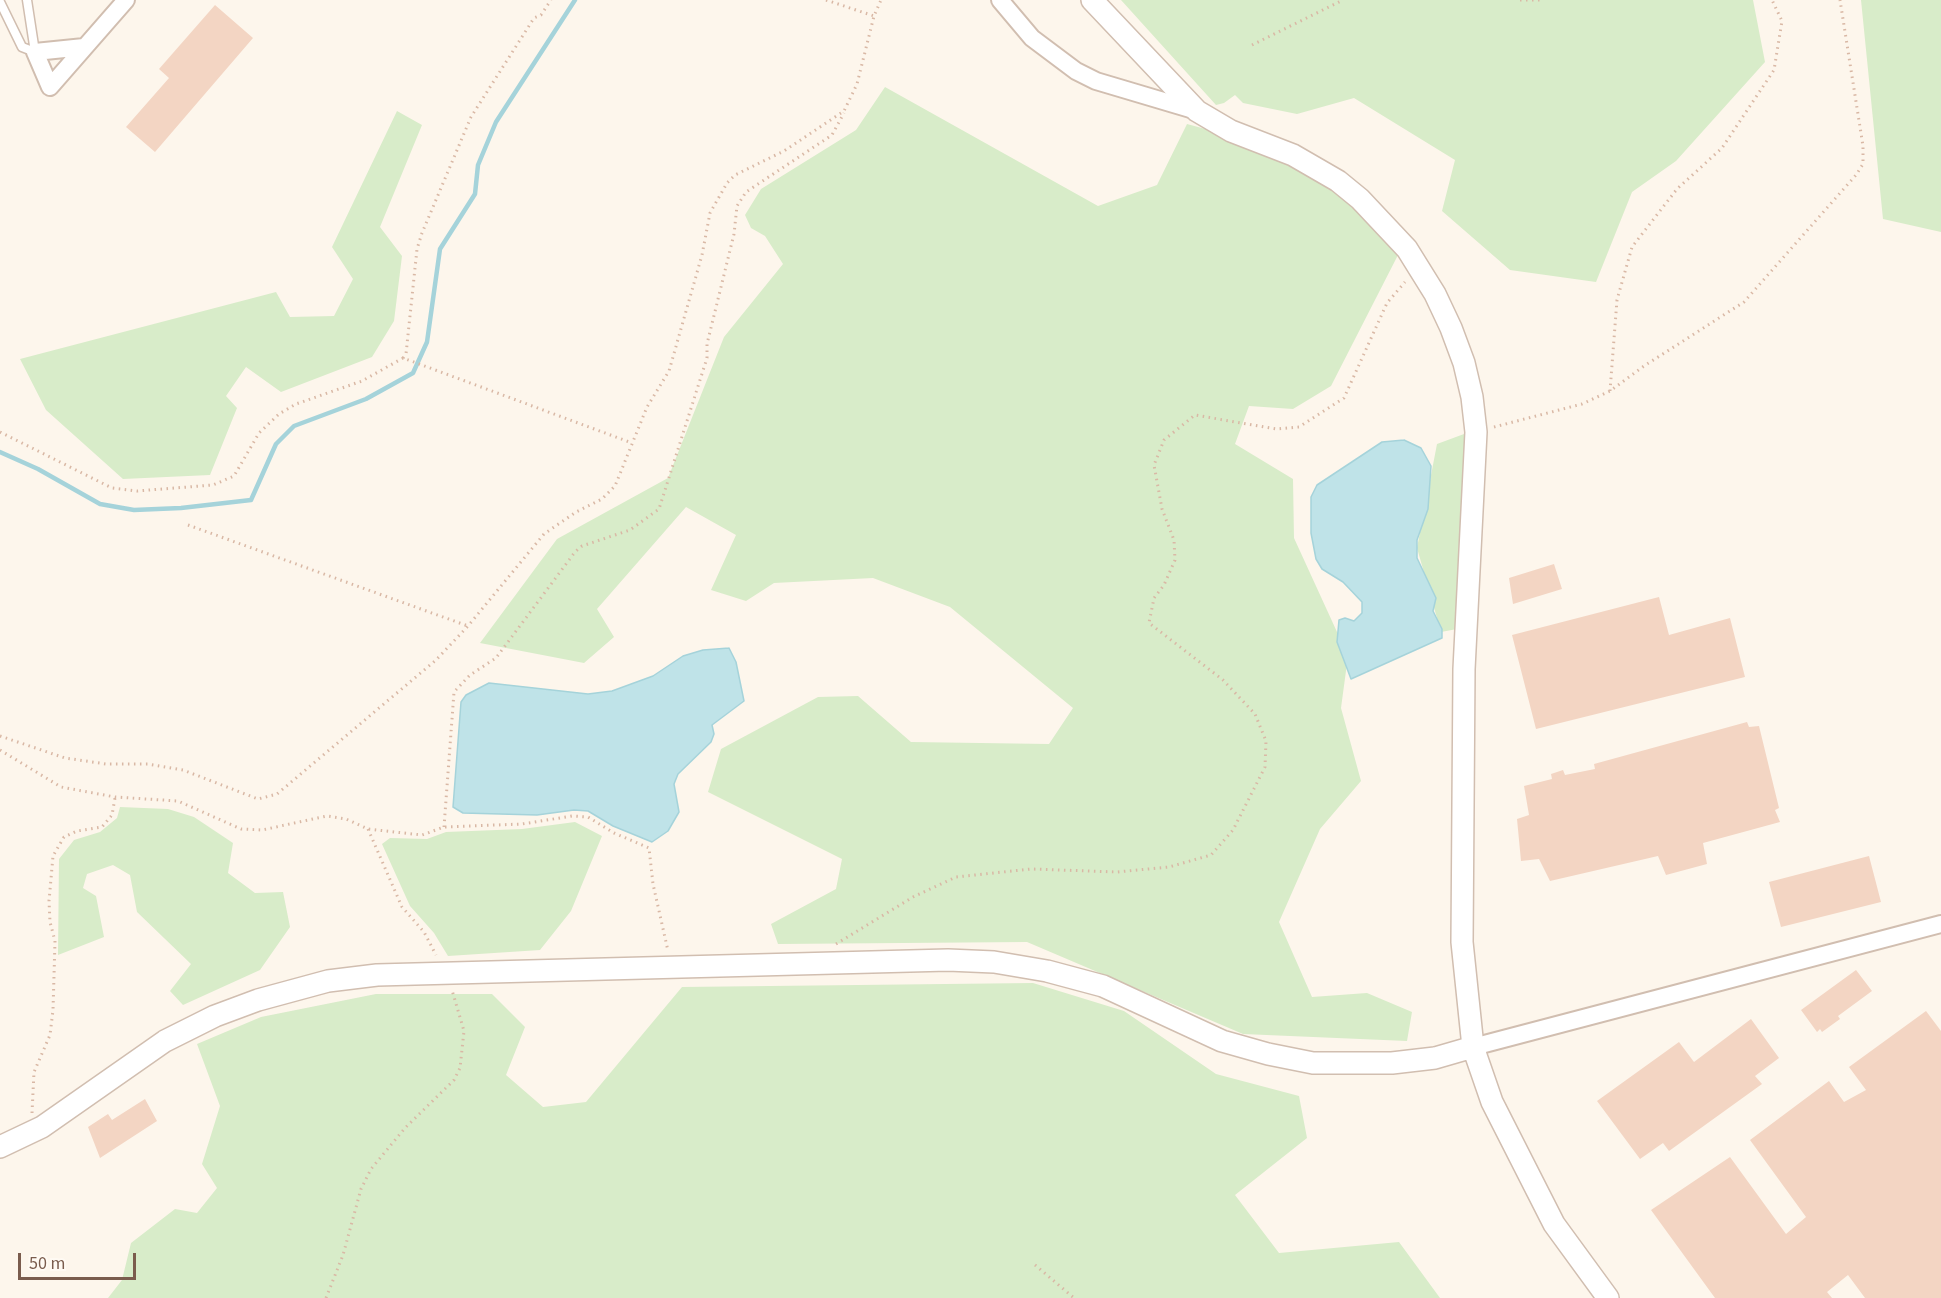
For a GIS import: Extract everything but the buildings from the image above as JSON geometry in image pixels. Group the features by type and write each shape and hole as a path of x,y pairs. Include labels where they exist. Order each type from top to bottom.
{"street":[{"path":"84,47 34,52 50,87 126,0"},
{"path":"1000,0 1032,38 1076,71 1096,81 1197,111 1231,131 1293,155 1338,181 1375,214 1407,249 1435,294 1464,363 1472,397 1476,432 1464,669 1465,825 1462,942 1473,1047 1492,1102 1554,1224 1608,1298"},
{"path":"1092,0 1197,111"},
{"path":"0,1147 39,1128 165,1041 215,1016 258,1000 328,981 377,975 948,960 994,962 1047,971 1103,986 1222,1041 1268,1054 1347,1065 1435,1058 1941,924"}],"lane":[{"path":"27,0 34,52"},
{"path":"0,2 22,47 34,52"}],"path":[{"path":"0,432 112,488 137,491 213,485 234,476 260,433 279,414 296,404 363,381 404,358 417,249 422,233 471,117 534,18 541,15 550,0"},
{"path":"826,0 874,16"},
{"path":"444,827 454,692 470,675 496,658 575,552 582,546 630,530 659,509 707,358 707,344 734,234 737,206 746,192 832,135 857,84 874,16 881,0"},
{"path":"1252,45 1343,0"},
{"path":"1520,0 1541,0"},
{"path":"1610,392 1617,300 1632,247 1677,189 1722,148 1774,70 1782,21 1772,0"},
{"path":"1476,432 1582,404 1610,392 1652,360 1744,302 1863,164 1863,146 1840,0"},
{"path":"0,736 65,758 106,764 148,765 183,770 248,796 265,799 277,794 407,685 468,626 544,534 609,494 619,478 647,407 663,384 669,370 702,255 710,213 727,183 735,175 784,151 844,111"},
{"path":"832,963 834,946 913,897 956,877 1031,869 1117,872 1169,867 1211,855 1233,830 1265,767 1266,741 1255,714 1224,680 1149,623 1154,598 1164,585 1175,560 1174,540 1162,509 1154,465 1164,440 1195,415 1276,429 1299,426 1344,398 1387,303 1418,267"},
{"path":"404,358 632,443"},
{"path":"188,525 468,626"},
{"path":"0,750 62,787 115,797 178,801 241,829 262,830 327,816 346,819 368,829 422,835 444,827 522,824 572,816 588,817 649,848 669,967"},
{"path":"39,1128 32,1113 34,1072 50,1035 53,1010 55,941 50,922 50,901 53,856 64,837 77,831 102,827 112,815 115,797"},
{"path":"326,1298 343,1255 361,1188 371,1169 405,1128 454,1080 460,1068 464,1031 451,988 434,947 402,907 368,829"},
{"path":"1035,1265 1074,1298"}],"green space":[{"path":"1121,0 1753,0 1765,62 1676,161 1632,192 1596,282 1510,270 1442,211 1455,160 1354,98 1297,114 1243,103 1235,95 1224,103 1216,105"},
{"path":"1861,0 1941,0 1941,232 1883,219"},
{"path":"885,87 1098,206 1157,185 1187,124 1283,150 1340,193 1398,255 1331,386 1293,409 1249,406 1235,444 1293,479 1294,538 1348,656 1341,708 1361,781 1320,829 1279,922 1312,997 1367,993 1412,1012 1407,1041 1243,1034 1027,942 778,944 771,924 836,889 842,859 708,792 721,749 818,697 858,696 911,742 1049,744 1073,708 950,607 873,578 774,583 746,601 711,590 736,535 686,507 597,609 614,637 584,663 480,643 557,539 668,478 724,337 783,264 765,236 751,228 745,215 761,189 856,130"},
{"path":"397,111 422,125 380,227 402,256 394,321 372,357 281,392 246,367 226,396 237,408 210,475 123,479 46,410 20,359 276,292 290,317 334,316 353,279 332,247"},
{"path":"1464,434 1464,518 1457,629 1441,632 1417,548 1437,444"},
{"path":"120,807 168,809 194,817 233,843 228,873 255,893 283,892 290,927 260,970 183,1005 170,991 191,964 137,912 130,875 113,865 87,874 83,888 96,896 104,937 58,955 59,859 74,840 100,832 117,818"},
{"path":"575,822 602,836 571,911 540,950 448,956 434,933 410,906 382,844 390,838 427,839 446,832 522,829"},
{"path":"1033,983 1124,1011 1216,1074 1299,1096 1307,1138 1235,1195 1279,1253 1399,1242 1440,1298 108,1298 122,1280 131,1243 175,1209 197,1213 217,1188 202,1164 220,1106 197,1044 261,1017 376,994 492,994 525,1027 506,1075 543,1107 586,1102 682,987"}],"water":[{"path":"1404,440 1421,448 1431,466 1428,509 1417,540 1417,558 1436,598 1433,611 1442,629 1442,638 1351,679 1337,642 1339,620 1345,618 1354,621 1362,613 1362,602 1343,582 1322,569 1316,559 1311,533 1311,497 1317,485 1382,442"},
{"path":"729,648 736,662 744,701 712,725 714,734 711,742 678,774 674,784 679,812 668,831 652,842 613,826 588,811 574,810 537,815 463,813 453,807 461,702 466,695 489,683 588,694 612,691 653,676 683,656 703,650"}],"waterway":[{"path":"0,452 38,469 100,504 134,510 181,508 251,500 276,444 294,426 366,399 413,373 427,342 440,249 475,194 478,165 496,122 575,0"}]}
